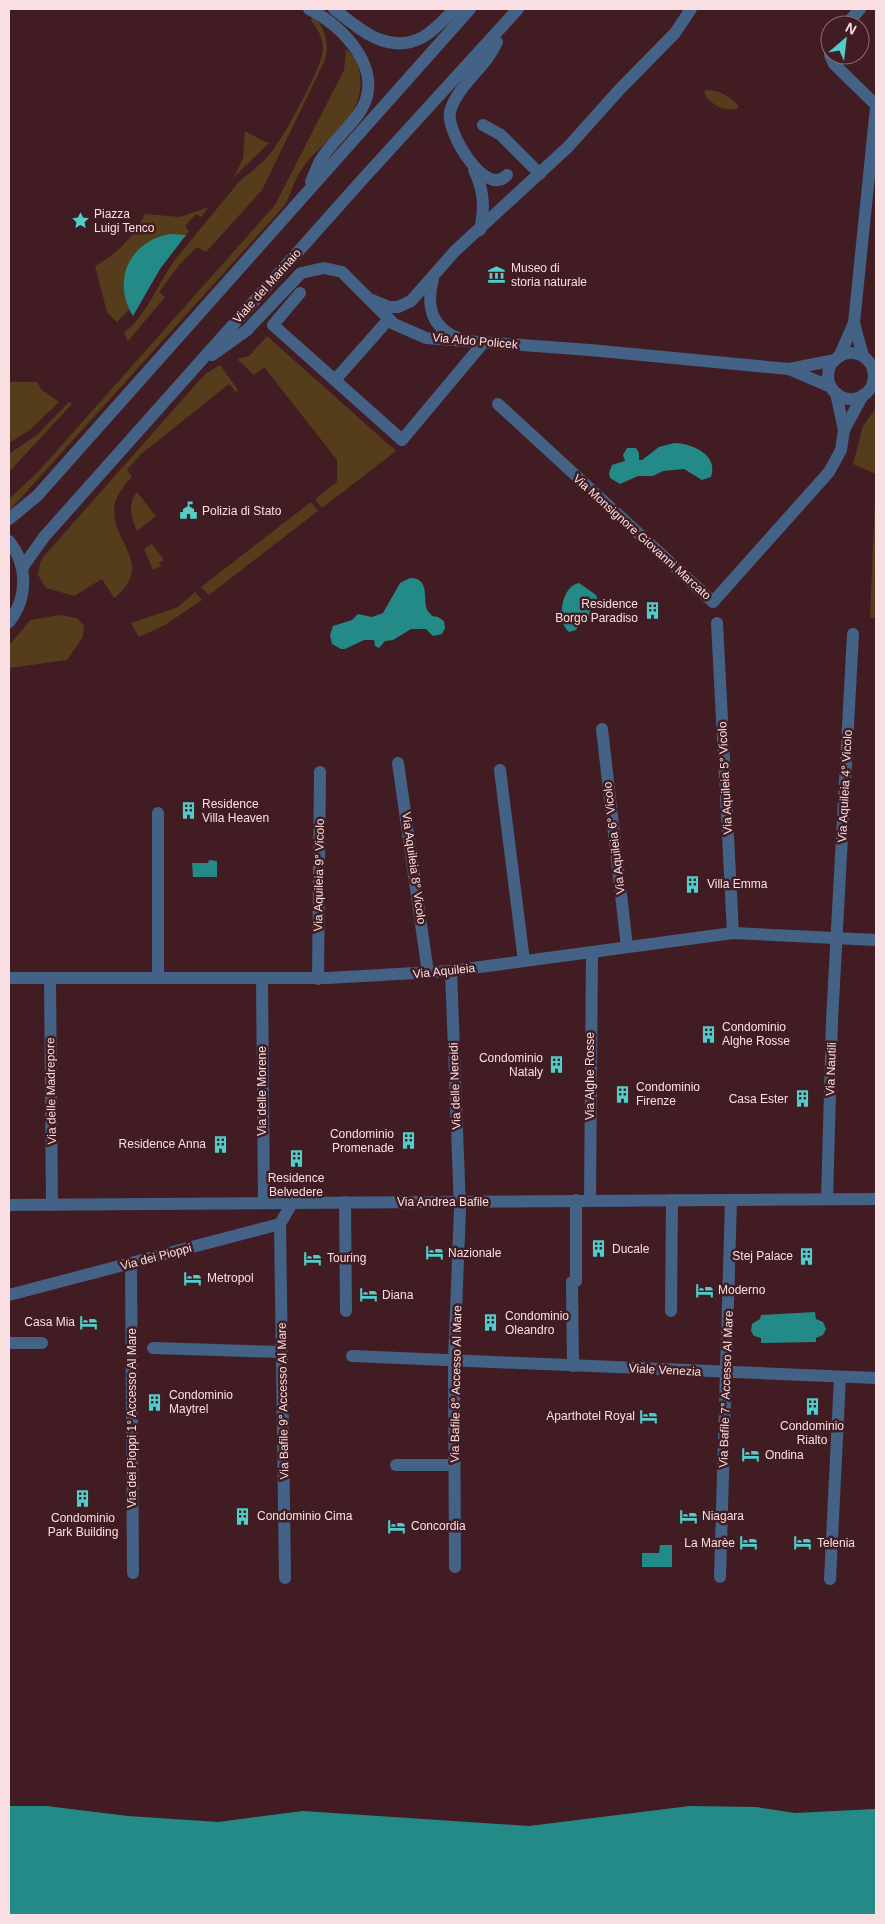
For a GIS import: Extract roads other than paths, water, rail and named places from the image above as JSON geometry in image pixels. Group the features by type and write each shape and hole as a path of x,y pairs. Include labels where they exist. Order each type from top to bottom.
{"street":[{"path":"307,192 321,160 362,109 367,82 364,64 356,49 323,18 309,9"},
{"path":"334,9 372,38 386,43 401,44 423,37 455,9"},
{"path":"9,519 36,496 470,9"},
{"name":"Viale del Marinaio","path":"22,568 44,537 192,370 518,9"},
{"path":"368,298 382,306 398,307 411,301 456,251 540,174 675,33 691,9"},
{"path":"480,230 484,211 484,194 471,163 450,127 450,113 458,95 495,46 502,28"},
{"path":"835,65 876,106 854,323 862,356"},
{"path":"483,125 501,135 540,174"},
{"path":"471,163 479,172 492,180 501,180 507,175"},
{"name":"Via Aldo Policek","path":"192,370 247,330 301,273 317,268 331,268 342,272 388,320 426,338 790,369 837,358"},
{"path":"434,276 429,293 429,308 437,323 444,330 465,340"},
{"path":"300,293 273,325 402,440 484,342"},
{"path":"335,380 388,320"},
{"path":"837,358 850,353 862,356 869,361 874,372 872,385 863,395 845,398 834,390 829,372 854,323"},
{"name":"Via Aldo Policek","path":"790,369 834,390"},
{"name":"Via Monsignore Giovanni Marcato","path":"834,390 844,430"},
{"name":"Via Monsignore Giovanni Marcato","path":"498,404 713,602 829,472 841,450 844,430 863,395"},
{"path":"9,541 22,568 24,581 22,598 9,622"},
{"name":"Via Aquileia 5° Vicolo","path":"717,622 732,933"},
{"name":"Via Aquileia 4° Vicolo","path":"838,938 853,634"},
{"name":"Via Aquileia 6° Vicolo","path":"602,729 627,947"},
{"name":"Via Aquileia 8° Vicolo","path":"398,763 428,973"},
{"path":"500,770 524,961"},
{"name":"Via Aquileia 9° Vicolo","path":"318,979 320,772"},
{"path":"158,813 158,978"},
{"name":"Via Aquileia","path":"9,978 318,979 451,971 732,933 876,940"},
{"name":"Via Nautili","path":"827,1199 832,1020 838,938"},
{"name":"Via Alghe Rosse","path":"590,1200 592,952"},
{"name":"Via delle Nereidi","path":"451,971 459,1202"},
{"name":"Via delle Madrepore","path":"50,978 52,1205"},
{"name":"Via delle Morene","path":"262,979 264,1203"},
{"name":"Via Andrea Bafile","path":"9,1205 876,1199"},
{"path":"573,1366 572,1282 576,1281 576,1200"},
{"path":"671,1311 672,1200"},
{"name":"Via Bafile 7° Accesso Al Mare","path":"720,1577 728,1373 731,1200"},
{"path":"345,1202 346,1311"},
{"name":"Via Bafile 8° Accesso Al Mare","path":"455,1567 454,1361 459,1202"},
{"path":"280,1224 292,1203"},
{"name":"Via dei Pioppi","path":"9,1295 280,1224"},
{"name":"Via Bafile 9° Accesso Al Mare","path":"280,1224 285,1578"},
{"name":"Via dei Pioppi 1° Accesso Al Mare","path":"131,1264 133,1573"},
{"path":"9,1343 42,1344"},
{"path":"153,1348 282,1352"},
{"name":"Viale Venezia","path":"352,1356 876,1378"},
{"path":"830,1579 840,1377"},
{"path":"396,1465 454,1465"}],"water":[{"path":"170,234 186,235 160,269 133,316 124,289 124,276 128,264 144,245 156,238"},
{"path":"674,443 689,445 708,457 711,462 711,477 702,480 684,469 663,471 653,476 638,476 620,484 610,478 609,473 612,465 625,461 623,455 627,448 636,448 639,453 639,460 642,460 659,447"},
{"path":"410,578 420,581 422,584 428,611 432,616 444,621 445,628 442,634 433,636 426,629 411,629 393,640 385,641 379,648 375,646 374,640 364,640 345,649 332,644 330,635 333,626 352,620 358,614 372,617 383,613 400,583"},
{"path":"579,583 596,595 598,602 595,607 591,607 589,622 580,623 576,630 569,632 563,621 562,605 568,591"},
{"path":"209,860 217,861 217,877 193,877 192,863 208,863"},
{"path":"815,1312 816,1319 823,1322 826,1329 823,1335 816,1338 816,1342 761,1343 761,1338 754,1336 751,1331 752,1324 760,1319 761,1315"},
{"path":"660,1545 672,1545 672,1567 642,1567 642,1553 659,1553"},
{"path":"9,1806 46,1806 128,1816 218,1822 303,1811 529,1826 690,1806 756,1807 795,1813 875,1809 876,1915 9,1915"}],"place":[{"name":"Piazza Luigi Tenco","path":"80,221"},
{"name":"Museo di storia naturale","path":"497,275"},
{"name":"Polizia di Stato","path":"188,511"},
{"name":"Residence Borgo Paradiso","path":"652,611"},
{"name":"Residence Villa Heaven","path":"188,811"},
{"name":"Villa Emma","path":"693,884"},
{"name":"Condominio Alghe Rosse","path":"708,1034"},
{"name":"Condominio Nataly","path":"557,1065"},
{"name":"Condominio Firenze","path":"622,1094"},
{"name":"Casa Ester","path":"802,1099"},
{"name":"Condominio Promenade","path":"408,1141"},
{"name":"Residence Anna","path":"220,1144"},
{"name":"Residence Belvedere","path":"296,1159"},
{"name":"Ducale","path":"598,1249"},
{"name":"Nazionale","path":"434,1253"},
{"name":"Stej Palace","path":"807,1256"},
{"name":"Touring","path":"313,1258"},
{"name":"Metropol","path":"193,1278"},
{"name":"Moderno","path":"704,1290"},
{"name":"Diana","path":"368,1295"},
{"name":"Casa Mia","path":"89,1322"},
{"name":"Condominio Oleandro","path":"491,1323"},
{"name":"Condominio Maytrel","path":"155,1402"},
{"name":"Condominio Rialto","path":"812,1407"},
{"name":"Aparthotel Royal","path":"649,1416"},
{"name":"Ondina","path":"751,1455"},
{"name":"Condominio Park Building","path":"83,1499"},
{"name":"Condominio Cima","path":"243,1516"},
{"name":"Niagara","path":"688,1516"},
{"name":"Concordia","path":"397,1526"},
{"name":"La Marèe","path":"749,1543"},
{"name":"Telenia","path":"803,1543"}]}
